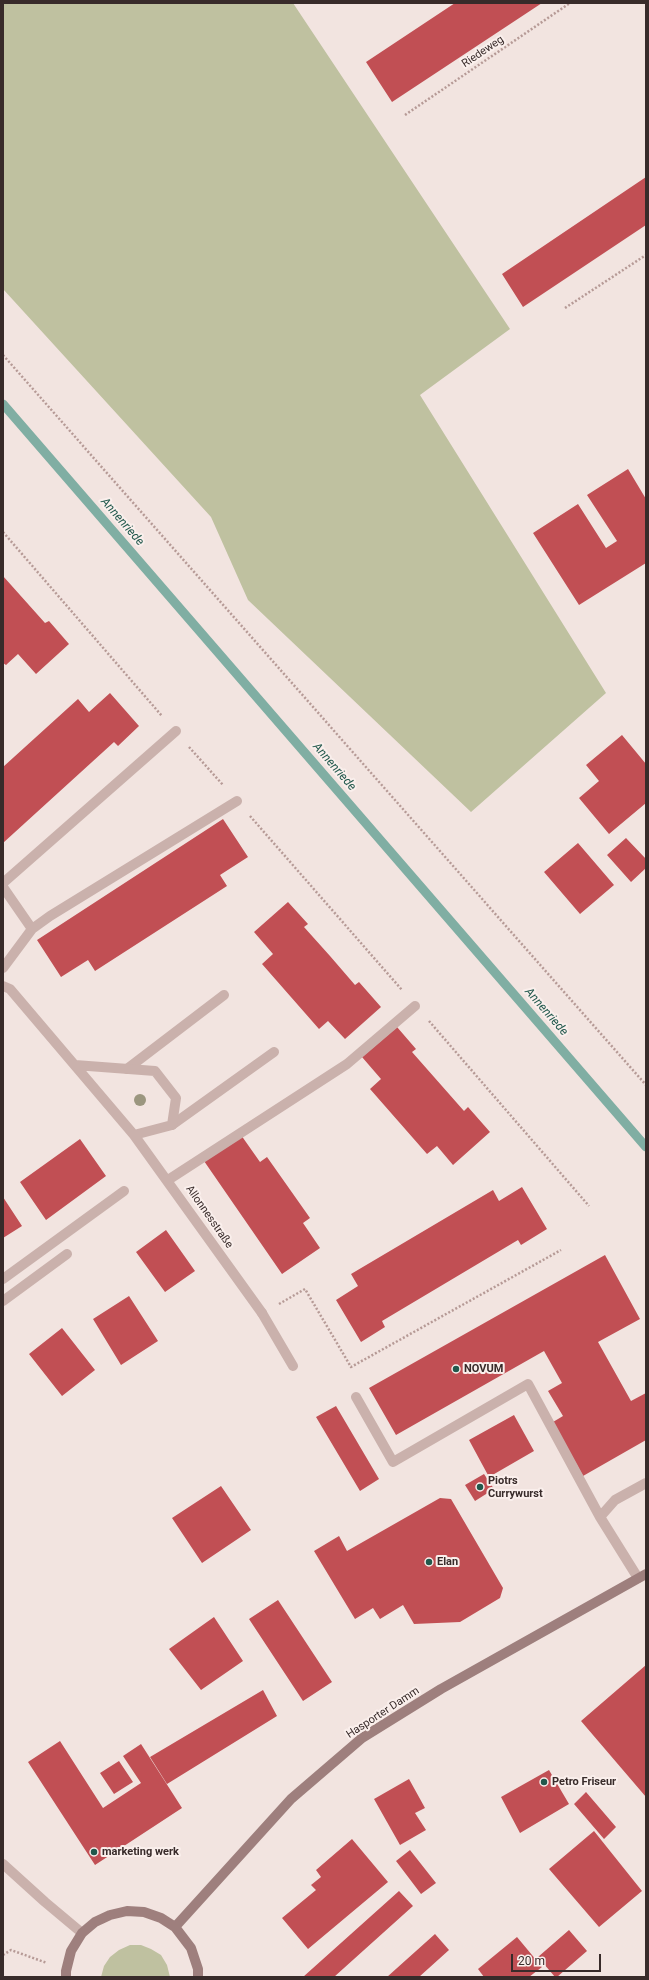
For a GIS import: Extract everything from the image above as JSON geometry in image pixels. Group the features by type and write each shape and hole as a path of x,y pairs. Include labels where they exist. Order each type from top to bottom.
{"main road":[{"name":"Hasporter Damm","path":"175,1927 292,1799 362,1738 441,1689 642,1576"},
{"path":"66,1974 71,1950 82,1933 95,1922 110,1915 127,1911 144,1912 161,1918 175,1927 191,1948 198,1968 198,1977"}],"street":[{"path":"3,883 176,732"},
{"path":"3,968 32,929 50,916 237,801"},
{"path":"3,887 32,929"},
{"name":"Allonnesstraße","path":"3,986 10,989 134,1135 168,1180 262,1313 293,1366"},
{"path":"127,1069 224,995"},
{"path":"168,1180 347,1064 415,1006"},
{"path":"134,1135 172,1125 274,1052"},
{"path":"75,1065 155,1072 176,1098 172,1125"},
{"path":"3,1279 124,1191"},
{"path":"3,1301 68,1254"},
{"path":"356,1397 393,1462 528,1384 600,1516 642,1576"},
{"path":"600,1516 615,1500 646,1483"},
{"path":"3,1864 82,1933"}],"path":[{"name":"Riedeweg","path":"405,115 570,3"},
{"path":"565,308 646,255"},
{"path":"3,355 646,1085"},
{"path":"3,532 589,1206"},
{"path":"262,1313 305,1289 351,1367 561,1250"},
{"path":"3,1955 11,1950 66,1974"}],"green space":[{"path":"3,3 293,3 510,329 420,395 606,693 471,812 248,600 211,517 3,289"},
{"path":"130,1945 141,1945 161,1955 167,1965 170,1977 101,1977 104,1966 110,1957 119,1950"}],"building":[{"path":"455,3 542,3 392,102 366,62"},
{"path":"646,177 646,225 523,307 502,274"},
{"path":"628,469 646,499 646,563 579,605 533,533 578,504 606,548 617,541 587,495"},
{"path":"3,576 45,623 49,621 69,644 36,674 18,654 6,665 3,663"},
{"path":"110,693 139,726 118,746 114,742 3,843 3,767 78,699 89,712"},
{"path":"622,735 646,764 646,803 609,834 579,798 599,781 586,765"},
{"path":"223,819 248,857 220,875 227,886 95,971 88,960 61,977 37,940"},
{"path":"626,838 646,859 646,868 631,882 607,855"},
{"path":"578,843 614,885 580,914 544,872"},
{"path":"288,902 308,924 304,927 355,985 359,982 381,1007 345,1039 328,1021 319,1029 262,964 273,954 254,932"},
{"path":"397,1027 416,1049 412,1052 464,1111 468,1107 490,1132 453,1165 437,1146 427,1154 370,1089 381,1079 362,1057"},
{"path":"241,1135 260,1162 267,1157 310,1218 303,1223 320,1248 282,1274 204,1161"},
{"path":"80,1139 106,1176 46,1220 20,1182"},
{"path":"522,1187 547,1229 521,1245 518,1240 382,1321 385,1327 361,1342 336,1300 358,1286 351,1274 493,1190 499,1201"},
{"path":"3,1197 22,1226 3,1238"},
{"path":"166,1230 195,1271 165,1292 136,1252"},
{"path":"605,1255 640,1319 598,1342 631,1401 646,1393 646,1440 583,1476 553,1422 563,1416 548,1391 562,1383 544,1351 396,1435 369,1388"},
{"path":"129,1296 158,1341 121,1365 93,1319"},
{"path":"62,1328 95,1370 62,1396 29,1354"},
{"path":"336,1406 379,1479 360,1491 316,1417"},
{"path":"514,1415 534,1451 489,1477 469,1440"},
{"name":"Piotrs Currywurst","path":"484,1474 494,1489 475,1501 465,1485"},
{"path":"221,1486 251,1530 202,1563 172,1518"},
{"path":"440,1498 451,1499 503,1588 500,1598 460,1622 414,1624 403,1605 380,1619 373,1608 355,1619 314,1551 339,1536 347,1551"},
{"path":"278,1600 332,1682 303,1701 249,1619"},
{"path":"214,1617 243,1661 201,1690 169,1649"},
{"path":"646,1665 646,1797 581,1721"},
{"path":"263,1690 277,1716 167,1784 150,1757"},
{"path":"60,1741 103,1808 141,1783 123,1756 141,1744 182,1808 95,1865 28,1762"},
{"path":"119,1761 133,1782 114,1794 100,1773"},
{"path":"549,1770 569,1804 520,1833 501,1797"},
{"path":"409,1779 425,1808 415,1813 426,1830 400,1845 374,1799"},
{"path":"586,1792 616,1827 604,1839 574,1804"},
{"path":"594,1831 642,1891 599,1927 549,1869"},
{"path":"352,1839 388,1882 308,1949 282,1918 316,1890 311,1885 321,1877 316,1870"},
{"path":"410,1850 436,1883 421,1894 396,1861"},
{"path":"399,1891 413,1906 334,1977 303,1977"},
{"path":"569,1930 587,1951 557,1977 555,1977 538,1957"},
{"path":"435,1934 449,1950 419,1977 387,1977"},
{"path":"517,1937 542,1967 529,1977 484,1977 478,1969"}],"waterway":[{"name":"Annenriede","path":"3,404 646,1147"}],"place":[{"name":"NOVUM","path":"456,1369"},
{"name":"Piotrs Currywurst","path":"480,1487"},
{"name":"Elan","path":"429,1562"},
{"name":"Petro Friseur","path":"544,1782"},
{"name":"marketing werk","path":"94,1852"}]}
